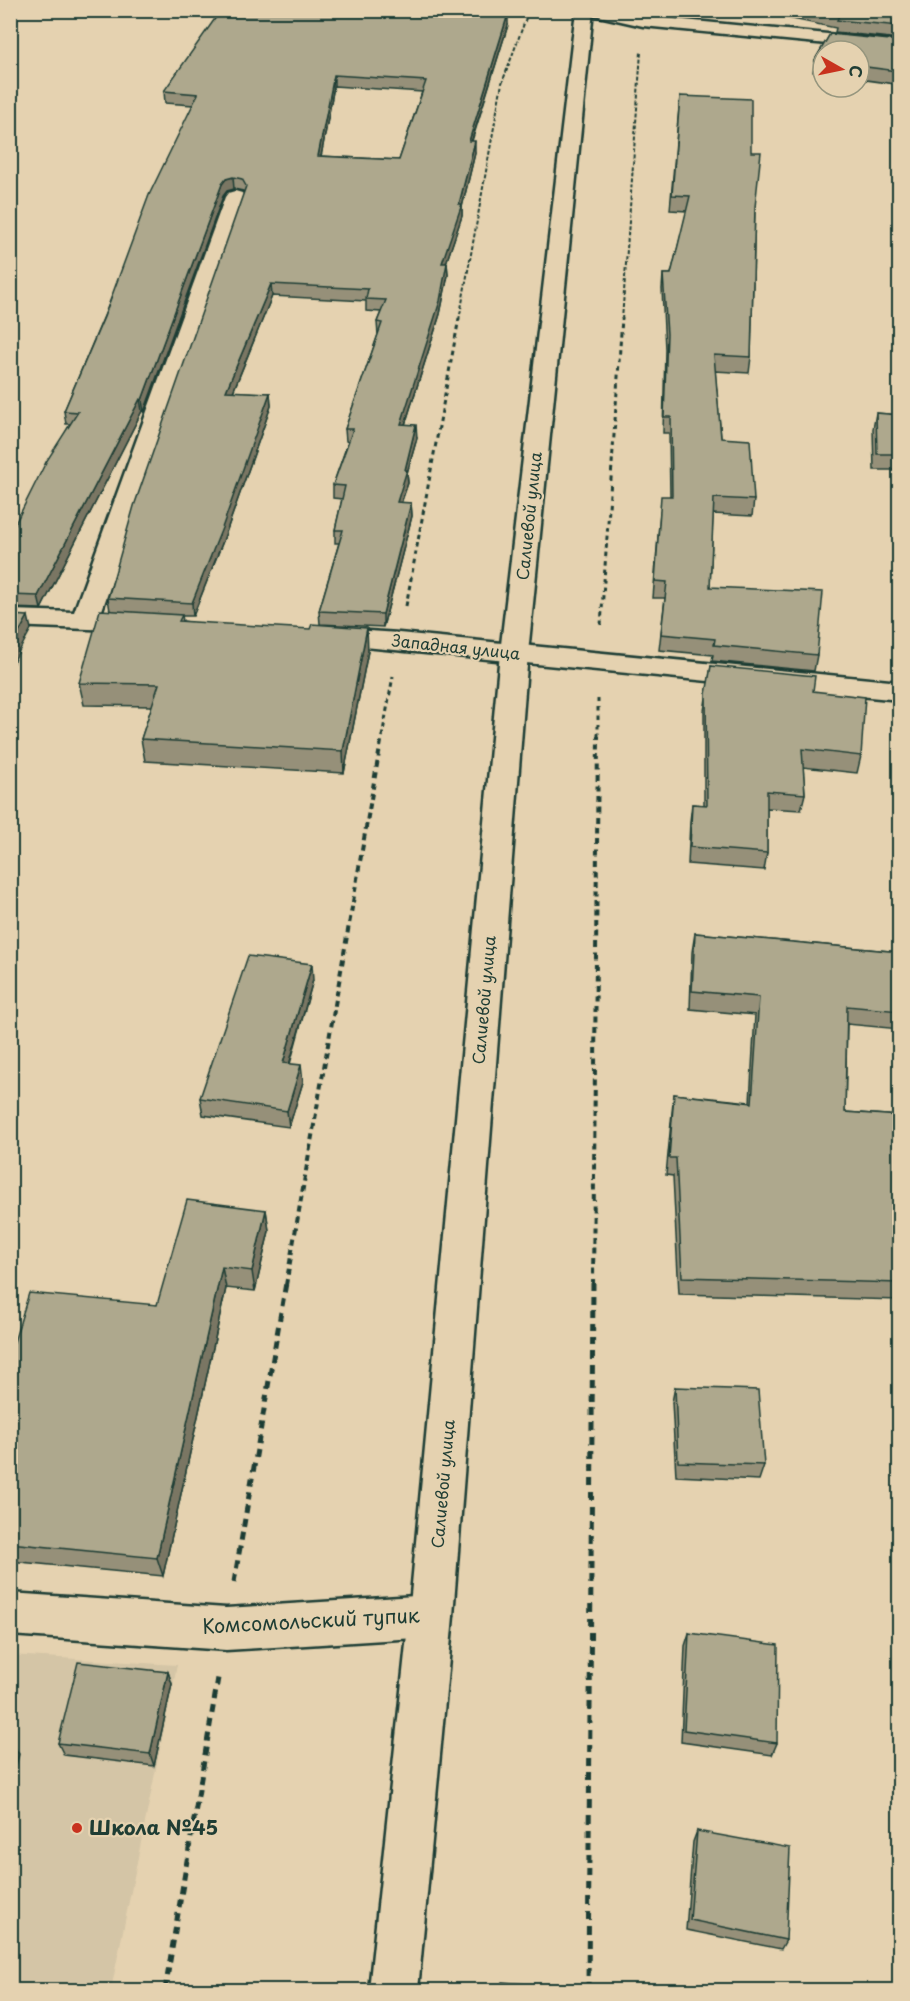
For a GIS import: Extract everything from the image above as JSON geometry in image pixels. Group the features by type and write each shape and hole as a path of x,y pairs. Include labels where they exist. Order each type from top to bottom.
{"main road":[{"name":"Салиевой улица","path":"393,1990 431,1616 514,652 585,10"},
{"path":"596,10 643,21 900,46"},
{"path":"85,620 235,197"},
{"path":"10,618 167,625"},
{"name":"Западная улица","path":"295,634 399,640 900,691"},
{"name":"Комсомольский тупик","path":"10,1614 226,1629 431,1616"}],"path":[{"path":"165,1990 399,640 502,83 529,10"},
{"path":"588,1990 599,661 643,21"}],"shaded area":[{"name":"Школа №45","path":"10,1655 177,1665 111,1990 11,1990"}],"building":[{"path":"222,10 340,10 430,17 433,10 508,14 469,141 475,141 459,204 462,204 442,263 447,263 440,301 401,424 416,425 405,470 407,470 397,502 411,503 383,614 319,611 343,530 335,530 345,486 333,485 353,429 345,429 382,323 377,322 386,300 366,299 368,289 271,284 226,391 270,393 222,528 192,603 108,598 134,506 246,186 242,179 233,177 226,179 222,184 142,400 140,399 38,596 10,595 10,534 46,462 78,412 64,411 104,317 149,195 198,94 164,91","holes":["334,75 426,81 399,160 318,156"]},
{"path":"811,10 900,10 900,26 837,20 839,16"},
{"path":"830,34 900,41 900,74 897,71 871,68 871,39 827,39"},
{"path":"680,96 751,99 751,152 761,152 755,207 751,357 714,355 721,438 750,440 754,500 714,498 710,587 823,592 817,655 714,645 715,639 661,634 667,582 655,581 661,496 672,496 671,417 664,417 667,334 663,274 671,274 690,196 672,195"},
{"path":"876,413 900,415 900,454 877,454"},
{"path":"100,610 182,615 179,621 310,629 312,624 367,628 343,751 141,739 159,684 79,683"},
{"path":"10,615 28,616 10,649"},
{"path":"711,666 815,676 813,691 865,697 861,756 802,749 805,794 767,791 767,853 690,847 692,804 707,805 706,694"},
{"path":"695,933 900,952 900,1011 847,1006 845,1112 900,1116 900,1283 682,1277 676,1158 669,1158 674,1094 752,1103 759,997 692,991"},
{"path":"248,956 312,964 283,1063 301,1065 287,1111 200,1098"},
{"path":"187,1200 266,1210 252,1271 222,1267 157,1558 10,1543 10,1355 29,1293 157,1305"},
{"path":"675,1387 758,1390 764,1465 678,1462"},
{"path":"689,1633 778,1645 777,1743 684,1730"},
{"path":"78,1662 168,1672 150,1754 58,1743"},
{"path":"697,1831 790,1848 786,1940 690,1920"},
{"path":"502,1982 565,1987 565,1990 501,1990"}],"place":[{"name":"Школа №45","path":"77,1828"}]}
